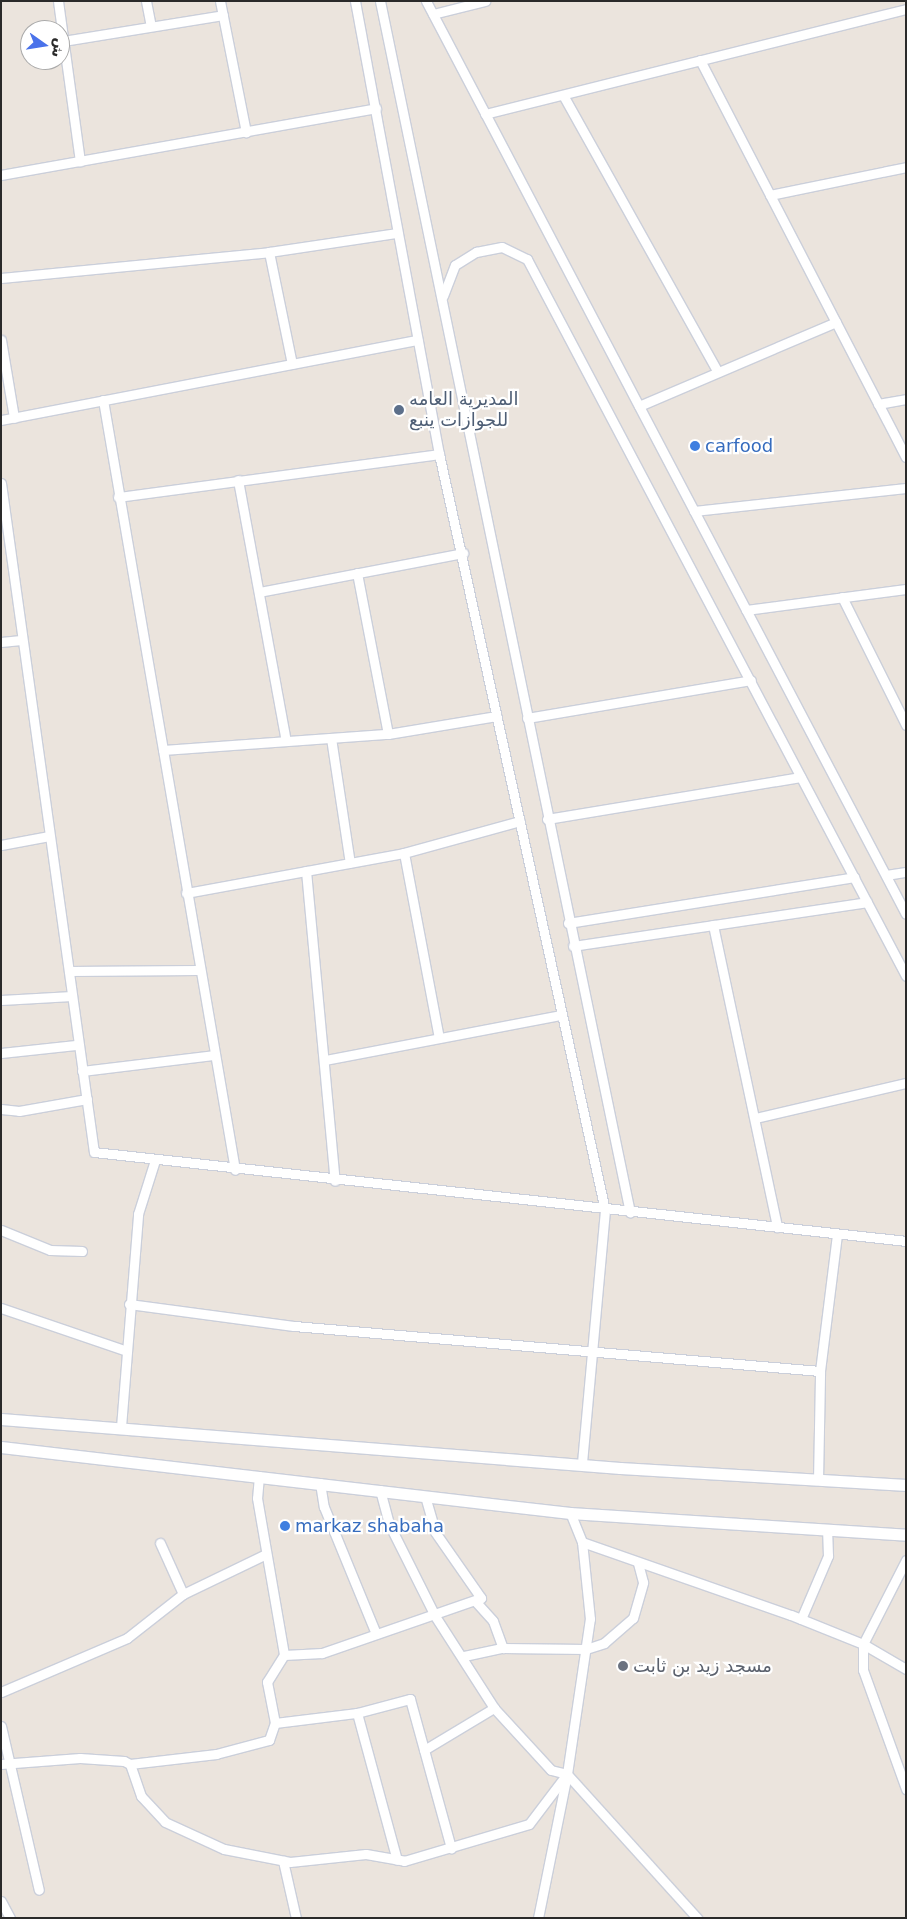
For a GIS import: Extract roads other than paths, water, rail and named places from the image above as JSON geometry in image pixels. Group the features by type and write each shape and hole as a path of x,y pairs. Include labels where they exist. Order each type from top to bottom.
{"street":[{"path":"58,1 61,20"},
{"path":"146,1 151,26"},
{"path":"220,1 246,132"},
{"path":"355,1 376,108 396,233 439,454 463,553 561,1015 605,1210 582,1465"},
{"path":"380,1 568,923 630,1212"},
{"path":"426,1 886,875 902,899 906,914"},
{"path":"433,14 485,1"},
{"path":"485,114 906,9"},
{"path":"70,39 223,15"},
{"path":"700,60 906,457"},
{"path":"68,70 80,161"},
{"path":"563,95 718,372"},
{"path":"1,175 376,108"},
{"path":"770,195 906,167"},
{"path":"1,278 269,252 396,233"},
{"path":"442,301 446,282 466,257 502,247 528,259 906,976"},
{"path":"269,252 292,364"},
{"path":"639,406 836,322"},
{"path":"1,340 14,418"},
{"path":"1,420 417,340"},
{"path":"878,404 906,399"},
{"path":"103,400 118,497 163,750 198,970 235,1170"},
{"path":"118,497 439,454"},
{"path":"238,480 286,741"},
{"path":"1,484 21,640 69,971 76,1045 87,1099 94,1152 235,1170 906,1242"},
{"path":"694,512 906,488"},
{"path":"259,592 463,553"},
{"path":"357,573 388,734"},
{"path":"746,610 906,589"},
{"path":"842,597 906,724"},
{"path":"1,642 21,640"},
{"path":"526,718 751,680"},
{"path":"163,750 388,734 497,716"},
{"path":"331,738 350,863"},
{"path":"547,819 802,776"},
{"path":"186,893 404,853 520,821"},
{"path":"1,845 49,836"},
{"path":"404,853 438,1038"},
{"path":"306,871 326,1060 335,1181"},
{"path":"886,875 906,872"},
{"path":"568,923 854,878"},
{"path":"573,946 867,902"},
{"path":"713,925 777,1227"},
{"path":"69,971 198,970"},
{"path":"1,1000 72,996"},
{"path":"326,1060 561,1015"},
{"path":"1,1053 76,1045"},
{"path":"82,1070 215,1056"},
{"path":"755,1118 906,1083"},
{"path":"1,1109 19,1111 87,1099"},
{"path":"121,1427 124,1350 138,1214 155,1160"},
{"path":"1,1230 50,1250 82,1251"},
{"path":"818,1480 820,1371 837,1234"},
{"path":"129,1304 294,1326 593,1348 820,1371"},
{"path":"1,1308 124,1350"},
{"path":"1,1419 582,1465 906,1485"},
{"path":"1,1447 570,1513 906,1535"},
{"path":"1,1764 12,1761 80,1758 130,1764 216,1754 269,1740 276,1723 267,1682 284,1655 266,1554 259,1476"},
{"path":"320,1483 324,1507 376,1634"},
{"path":"380,1490 389,1524 435,1616 464,1656 494,1708 551,1770 567,1774 697,1918"},
{"path":"425,1496 434,1532 481,1598"},
{"path":"538,1918 567,1774 590,1619 582,1542 570,1513"},
{"path":"801,1619 825,1564 827,1530"},
{"path":"582,1542 801,1619 863,1644 906,1669"},
{"path":"160,1543 184,1594"},
{"path":"1,1692 127,1638 184,1594 266,1554"},
{"path":"906,1560 863,1644 863,1670 906,1789"},
{"path":"464,1656 503,1648 586,1649 604,1643 633,1618 643,1582 638,1563"},
{"path":"284,1655 322,1653 435,1616 481,1598"},
{"path":"481,1598 476,1602 494,1621 503,1648"},
{"path":"276,1723 357,1713 410,1699 452,1848"},
{"path":"424,1750 494,1708"},
{"path":"357,1713 397,1860"},
{"path":"1,1726 12,1761 39,1890"},
{"path":"130,1764 141,1796 165,1822 224,1849 283,1861 366,1854 397,1860 452,1848 529,1824 567,1774"},
{"path":"283,1861 296,1918"},
{"path":"3,1906 10,1918"}],"place":[{"name":"المديرية العامه للجوازات ينبع","path":"399,410"},
{"name":"carfood","path":"695,446"},
{"name":"markaz shabaha","path":"285,1526"},
{"name":"مسجد زيد بن ثابت","path":"623,1666"}]}
